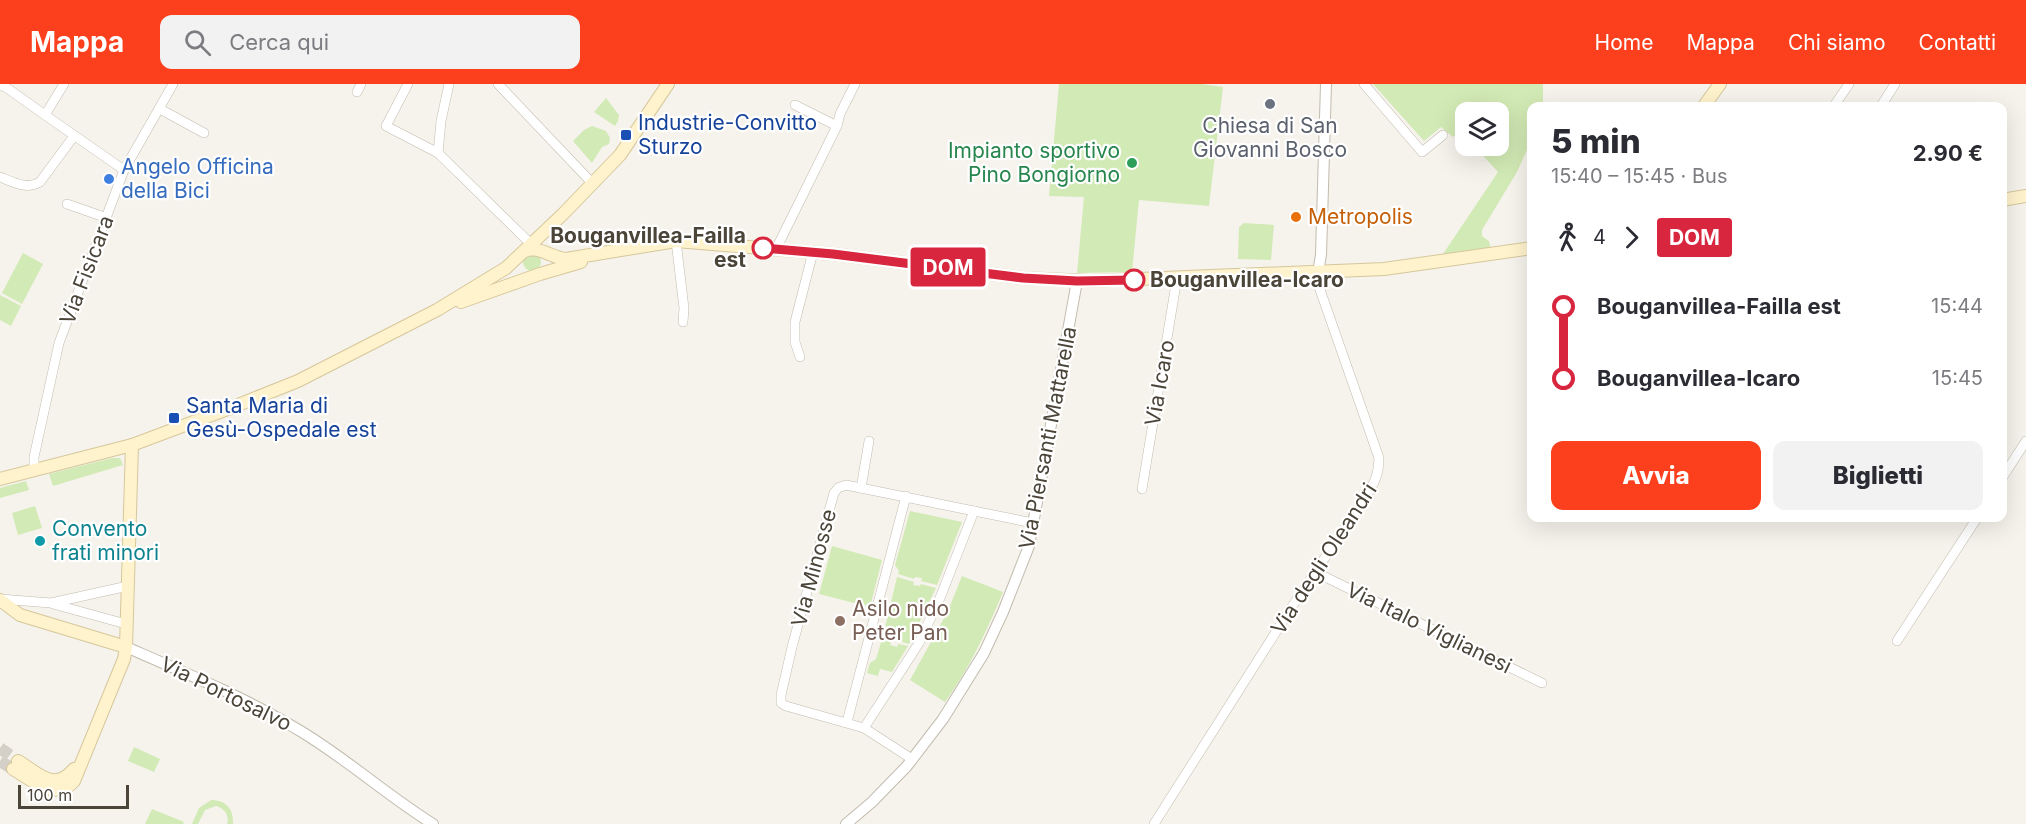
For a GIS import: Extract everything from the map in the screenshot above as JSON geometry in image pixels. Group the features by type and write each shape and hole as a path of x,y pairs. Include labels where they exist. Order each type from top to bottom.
{"main road":[{"path":"0,480 34,469 132,445 298,381 437,310 499,273 563,214 620,155 668,84"},
{"path":"1707,102 1720,84"},
{"path":"1717,102 1730,84"},
{"path":"2007,199 2026,196"},
{"path":"526,250 519,264 521,270 525,274 537,274 546,265 545,238 563,214"},
{"path":"526,250 534,249 544,255 566,259 676,241 813,252 1023,278 1077,281 1177,279 1384,268 1527,249"},
{"path":"437,310 537,274 567,267 605,253"},
{"path":"16,765 49,780 58,782 66,779 82,759 124,659 132,445"},
{"path":"0,480 52,470 90,456"},
{"name":"Via Portosalvo","path":"0,600 20,615 126,647"}],"street":[{"path":"45,115 64,84"},
{"name":"Via Fisicara","path":"34,469 34,457 59,343 124,170 174,84"},
{"path":"408,84 386,126 438,153 526,250"},
{"path":"438,153 441,121 449,84"},
{"path":"498,84 593,184"},
{"path":"776,249 837,126 840,114 855,84"},
{"path":"1318,272 1321,255 1326,84"},
{"path":"1364,84 1422,152 1443,135"},
{"path":"1837,102 1849,84"},
{"path":"1884,102 1895,84"},
{"path":"0,85 124,170"},
{"path":"795,105 837,126"},
{"path":"160,109 204,133"},
{"path":"0,177 33,186 40,182 77,137"},
{"path":"67,204 106,218"},
{"path":"676,241 684,308 683,322"},
{"path":"800,357 795,342 795,322 813,252"},
{"name":"Via degli Oleandri","path":"1154,824 1375,482 1380,461 1318,284 1318,272"},
{"name":"Via Icaro","path":"1142,489 1177,279"},
{"name":"Via Piersanti Mattarella","path":"846,824 872,802 912,759 943,719 984,653 1020,572 1029,546 1077,281"},
{"path":"861,488 869,441"},
{"path":"2007,470 2026,441"},
{"name":"Via Minosse","path":"912,759 864,728 781,703 780,699 834,493 838,488 846,485 1033,523"},
{"path":"846,722 906,496"},
{"path":"864,728 919,643 940,598 974,511"},
{"path":"1897,641 1974,522"},
{"name":"Via Italo Viglianesi","path":"1316,572 1542,683"},
{"path":"51,603 128,586"},
{"path":"0,600 51,603 126,624"},
{"name":"Via Portosalvo","path":"126,647 236,694 330,750 433,824"}],"green space":[{"name":"Impianto sportivo Pino Bongiorno","path":"1059,84 1202,84 1223,87 1209,206 1139,200 1132,272 1077,273 1084,197 1049,196"},
{"path":"1373,84 1543,84 1543,102 1527,102 1527,150 1517,172 1482,230 1482,236 1489,241 1491,249 1443,254 1498,172 1483,156 1509,156 1509,102 1455,102 1455,136 1453,137 1441,127 1424,141"},
{"path":"606,98 619,115 615,126 594,112"},
{"path":"592,126 606,131 610,138 609,144 602,147 592,163 573,141 584,130"},
{"path":"1244,223 1274,225 1271,260 1238,259 1239,227"},
{"path":"23,253 43,264 22,304 2,293"},
{"path":"532,253 540,258 541,262 536,270 532,271 524,266 523,262 528,254"},
{"path":"0,295 21,306 11,326 0,320"},
{"path":"120,458 123,465 53,486 49,474"},
{"path":"26,481 29,490 0,498 0,488"},
{"path":"35,506 42,528 18,535 12,513"},
{"path":"910,511 962,522 937,585 921,581 922,578 915,577 914,579 898,574 899,571 895,565"},
{"path":"832,546 882,560 870,607 819,594"},
{"path":"962,576 1003,592 970,662 945,702 910,680 948,611"},
{"path":"897,577 914,582 913,585 920,586 921,584 936,588 909,644 893,636 892,639 883,636"},
{"path":"882,639 897,647 898,644 908,646 892,672 880,669 878,676 867,673 870,663 876,659"},
{"path":"134,747 160,759 154,772 128,761"},
{"path":"211,800 228,806 233,824 227,824 226,812 216,806 205,810 198,824 192,824 199,808"},
{"path":"152,809 184,822 183,824 145,824"}],"tunnel":[{"path":"0,748 18,761"},
{"path":"0,761 13,769"}],"bus line":[{"name":"DOM","path":"763,248 833,254 1023,278 1077,281 1134,280"}],"place":[{"name":"Chiesa di San Giovanni Bosco","path":"1270,104"},
{"name":"Industrie-Convitto Sturzo","path":"626,135"},
{"name":"Impianto sportivo Pino Bongiorno","path":"1132,163"},
{"name":"Angelo Officina della Bici","path":"109,179"},
{"name":"Metropolis","path":"1296,217"},
{"name":"Bouganvillea-Failla est","path":"763,248"},
{"name":"Bouganvillea-Icaro","path":"1134,280"},
{"name":"Santa Maria di Gesù-Ospedale est","path":"174,418"},
{"name":"Convento frati minori","path":"40,541"},
{"name":"Asilo nido Peter Pan","path":"840,621"}]}
